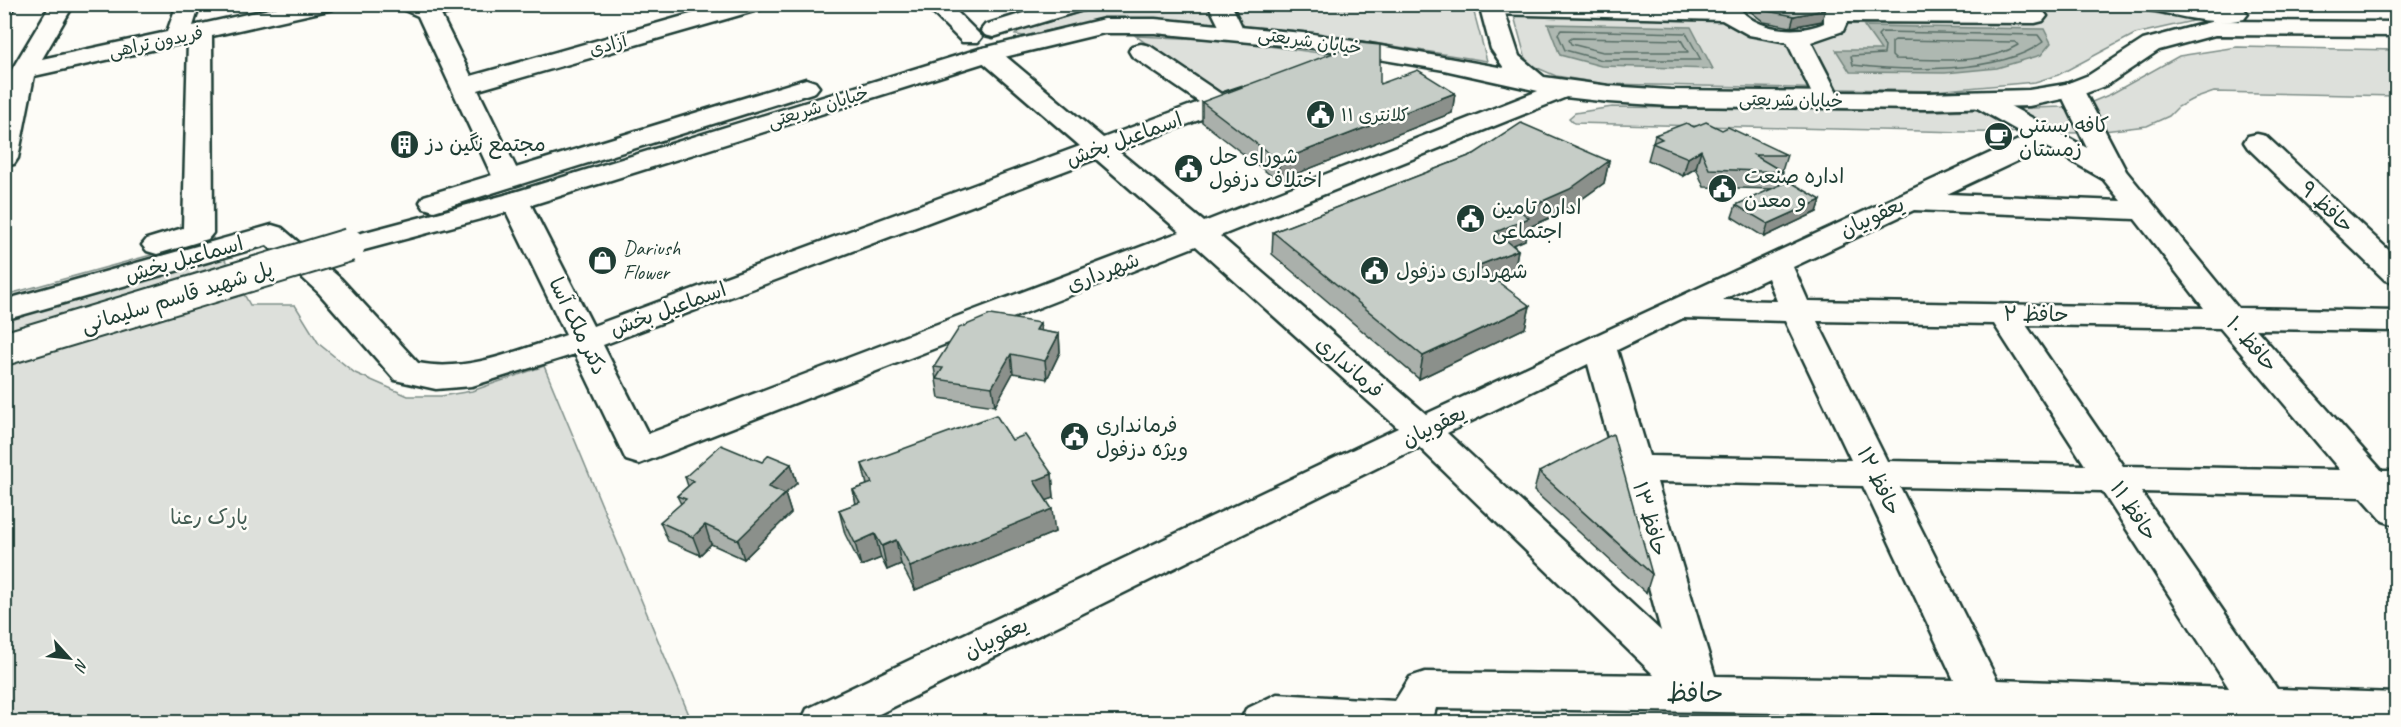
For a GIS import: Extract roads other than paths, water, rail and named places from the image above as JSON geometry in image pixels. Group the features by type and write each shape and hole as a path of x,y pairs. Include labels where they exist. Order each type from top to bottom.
{"street":[{"path":"4,158 23,71 63,4"},
{"path":"4,287 198,233 188,34 189,4"},
{"name":"فریدون تراهی","path":"23,71 325,4"},
{"path":"419,8 457,4"},
{"name":"آزادی","path":"463,86 714,9 753,4"},
{"name":"فرمانداری","path":"935,4 979,46 1200,234 1423,431 1700,693"},
{"name":"خیابان شریعتی","path":"347,238 979,46 1078,4"},
{"path":"1219,4 1232,31"},
{"path":"2157,4 2195,11 2397,29"},
{"path":"2228,4 2267,16 2397,18"},
{"path":"1535,82 1518,72 1507,60 1491,6 1727,9 1756,29 1796,36 1829,30 1837,21 1831,10"},
{"path":"2352,7 2397,8"},
{"name":"دکتر ملک آسا","path":"419,8 463,86 639,451"},
{"path":"1831,10 2035,16"},
{"name":"خیابان شریعتی","path":"979,46 1104,26 1138,25 1232,31 1366,49 1565,89 1670,98 1981,100 2029,98 2072,90 2107,75 2151,45 2267,16"},
{"path":"1796,36 1828,100"},
{"path":"2151,45 2244,38 2397,42"},
{"path":"1323,64 1366,49"},
{"path":"1141,51 1218,104"},
{"name":"اسماعیل بخش","path":"4,310 272,234 330,286 406,372 436,378 471,375 586,340 1260,88"},
{"name":"شهرداری","path":"639,451 1200,234 1565,89"},
{"path":"2072,90 2113,173"},
{"path":"1981,100 2113,173"},
{"name":"یعقوبیان","path":"822,723 1676,308 2049,136"},
{"name":"حافظ ۹","path":"2257,142 2397,273"},
{"name":"حافظ ۱۰","path":"2113,173 2229,318 2385,484 2397,511"},
{"path":"1906,201 2144,211"},
{"name":"پل شهید قاسم سلیمانی","path":"4,335 347,238"},
{"name":"پل شهید قاسم سلیمانی","path":"4,350 347,238"},
{"name":"حافظ ۱۲","path":"1776,261 1796,310 1984,698"},
{"name":"حافظ ۲","path":"1676,308 2397,321"},
{"name":"حافظ ۱۱","path":"2002,314 2265,707"},
{"name":"حافظ ۱۳","path":"1599,345 1700,693"},
{"path":"1635,469 2385,484"},
{"name":"حافظ","path":"1411,722 1414,706 1425,690 1984,698 2397,711"},
{"path":"1261,723 1277,712 1411,722"}],"water":[{"path":"1548,24 1691,27 1713,69 1601,66 1560,55"},
{"path":"1864,26 2044,29 2051,43 2041,55 1997,68 1945,73 1850,72 1836,50 1881,50"}],"place":[{"name":"کلانتری ۱۱","path":"1320,115"},
{"name":"کافه بستنی زمستان","path":"1998,137"},
{"name":"مجتمع نگین دز","path":"405,144"},
{"name":"شورای حل اختلاف دزفول","path":"1188,168"},
{"name":"اداره صنعت و معدن","path":"1723,188"},
{"name":"اداره تامین اجتماعی","path":"1471,219"},
{"name":"Dariush Flower","path":"602,260"},
{"name":"شهرداری دزفول","path":"1375,271"},
{"name":"فرمانداری ویژه دزفول","path":"1075,437"}],"park label":[{"name":"پارک رعنا","path":"209,517"}]}
